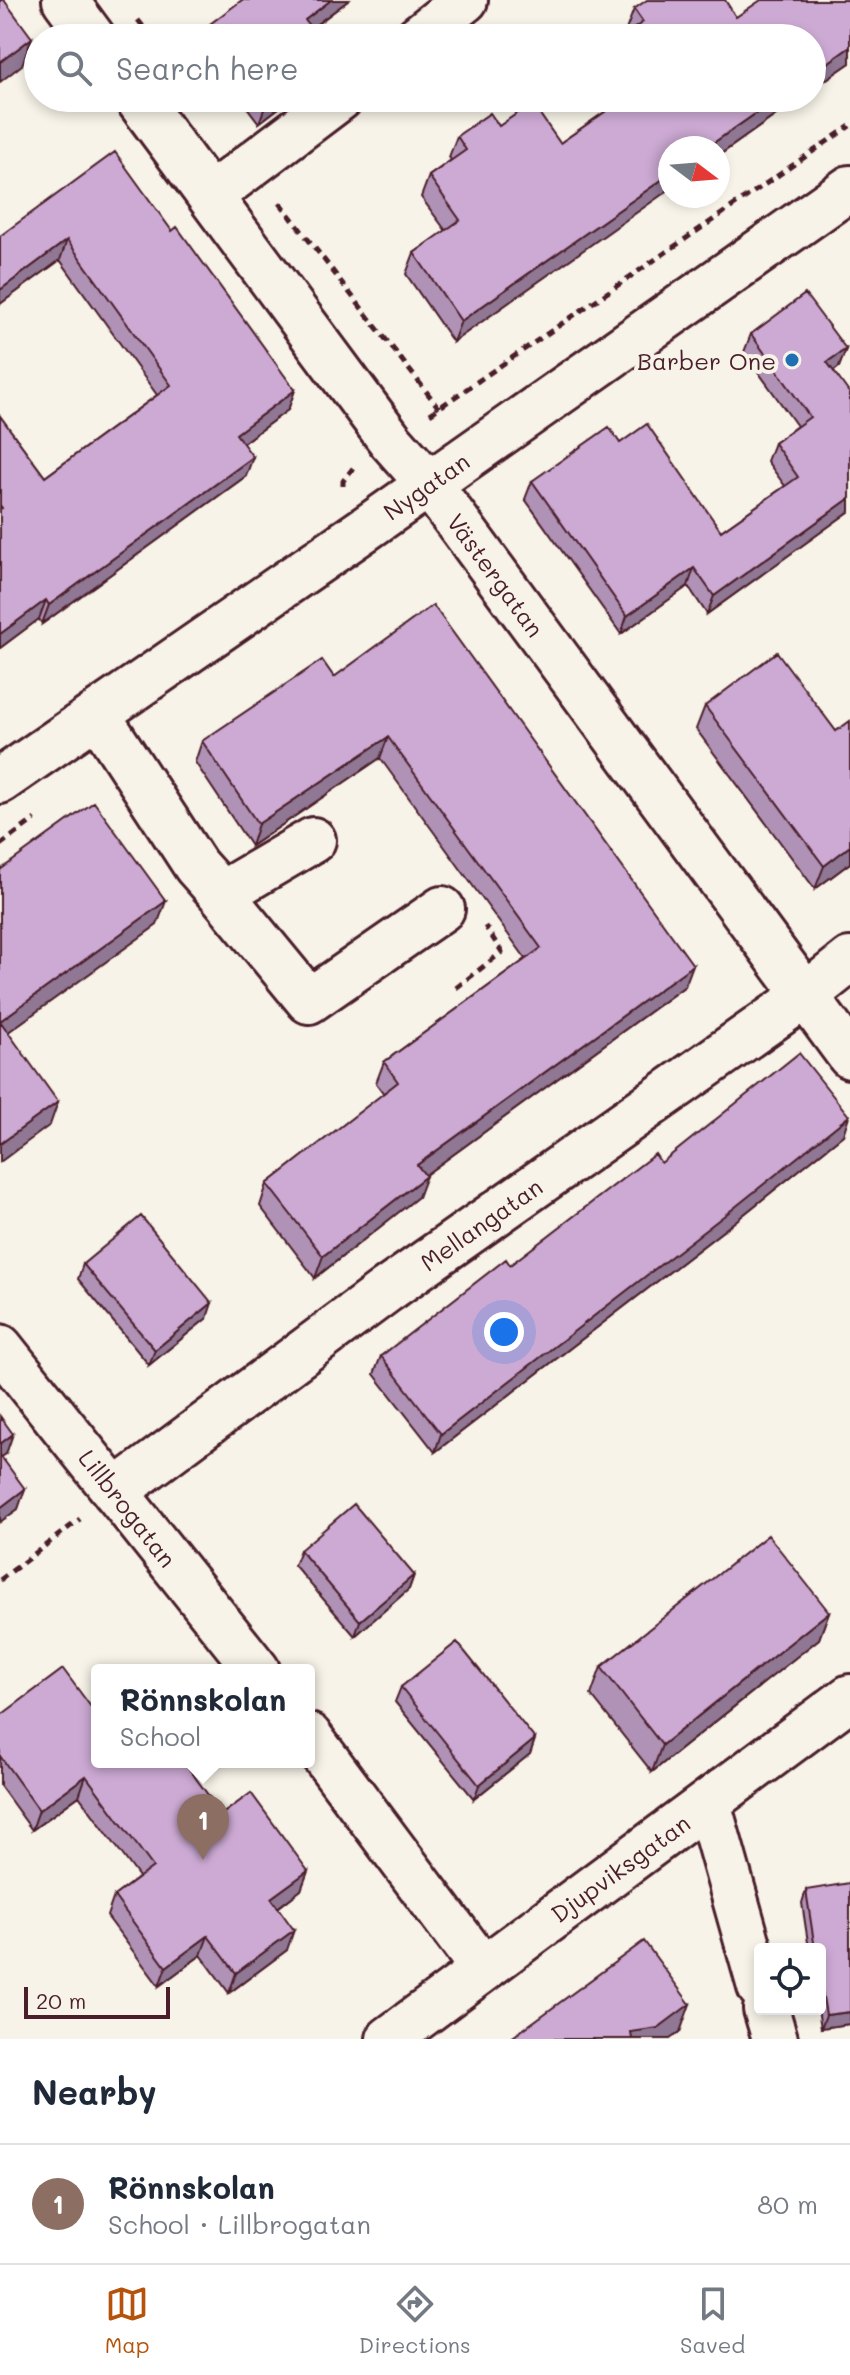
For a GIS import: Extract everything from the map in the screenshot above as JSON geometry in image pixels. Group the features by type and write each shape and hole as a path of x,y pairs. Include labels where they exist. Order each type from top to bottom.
{"street":[{"path":"65,0 83,24"},
{"path":"435,24 465,0"},
{"name":"Västergatan","path":"147,112 391,441 429,484 850,1056"},
{"path":"210,196 322,112"},
{"name":"Nygatan","path":"0,781 850,188"},
{"path":"97,714 196,866 309,1001 442,909"},
{"path":"221,894 313,840"},
{"name":"Mellangatan","path":"115,1492 387,1290 806,995 850,960"},
{"name":"Lillbrogatan","path":"0,1347 252,1664"},
{"name":"Djupviksgatan","path":"389,2039 850,1697"},
{"path":"315,1744 483,1969"},
{"path":"708,1803 754,1966"},
{"path":"768,2015 775,2039"}],"path":[{"path":"251,166 439,408"},
{"path":"0,1580 115,1492"}],"building":[{"path":"0,0 4,0 24,27 24,44 0,62"},
{"path":"242,0 331,0 305,20 308,24 210,24"},
{"path":"647,0 725,0 736,17 761,0 850,0 850,47 826,64 826,24 640,24 643,22 634,9"},
{"path":"519,112 538,112 560,143 605,112 758,112 723,136 658,136 658,182 461,321 414,253 460,220 429,176 466,150 457,136 490,113 499,126"},
{"path":"115,152 172,231 177,227 295,390 236,434 253,457 49,605 46,600 0,634 0,416 45,477 171,385 67,240 0,290 0,236"},
{"path":"805,294 846,349 827,362 850,394 850,498 714,596 694,568 627,616 532,481 609,427 620,443 647,424 721,531 798,477 774,443 810,417 751,334"},
{"path":"433,605 693,965 417,1165 426,1176 323,1256 267,1184 398,1082 384,1062 541,948 388,737 258,824 202,741 322,660 334,677"},
{"path":"777,652 836,731 850,721 850,846 824,866 705,706"},
{"path":"94,802 166,901 0,1021 0,870"},
{"path":"0,1021 58,1102 0,1144"},
{"path":"799,1053 849,1116 441,1434 381,1356 506,1259 510,1265 655,1154 661,1163"},
{"path":"141,1216 212,1303 155,1350 83,1264"},
{"path":"0,1416 13,1434 0,1444"},
{"path":"0,1455 25,1489 0,1508"},
{"path":"354,1504 414,1575 360,1621 300,1550"},
{"path":"768,1535 829,1612 662,1745 601,1667"},
{"path":"457,1642 535,1739 479,1785 401,1687"},
{"path":"63,1669 91,1707 91,1768 188,1768 222,1814 251,1793 308,1871 271,1898 294,1930 236,1973 208,1936 166,1967 114,1896 153,1867 86,1776 39,1810 0,1756 0,1716"},
{"path":"850,1883 850,2012 826,2015 826,1943 814,1943 806,1890"},
{"path":"644,1941 690,2004 658,2028 631,2032 632,2039 510,2039"}],"place":[{"name":"Barber One","path":"792,360"},
{"name":"Rönnskolan","path":"203,1860"}]}
